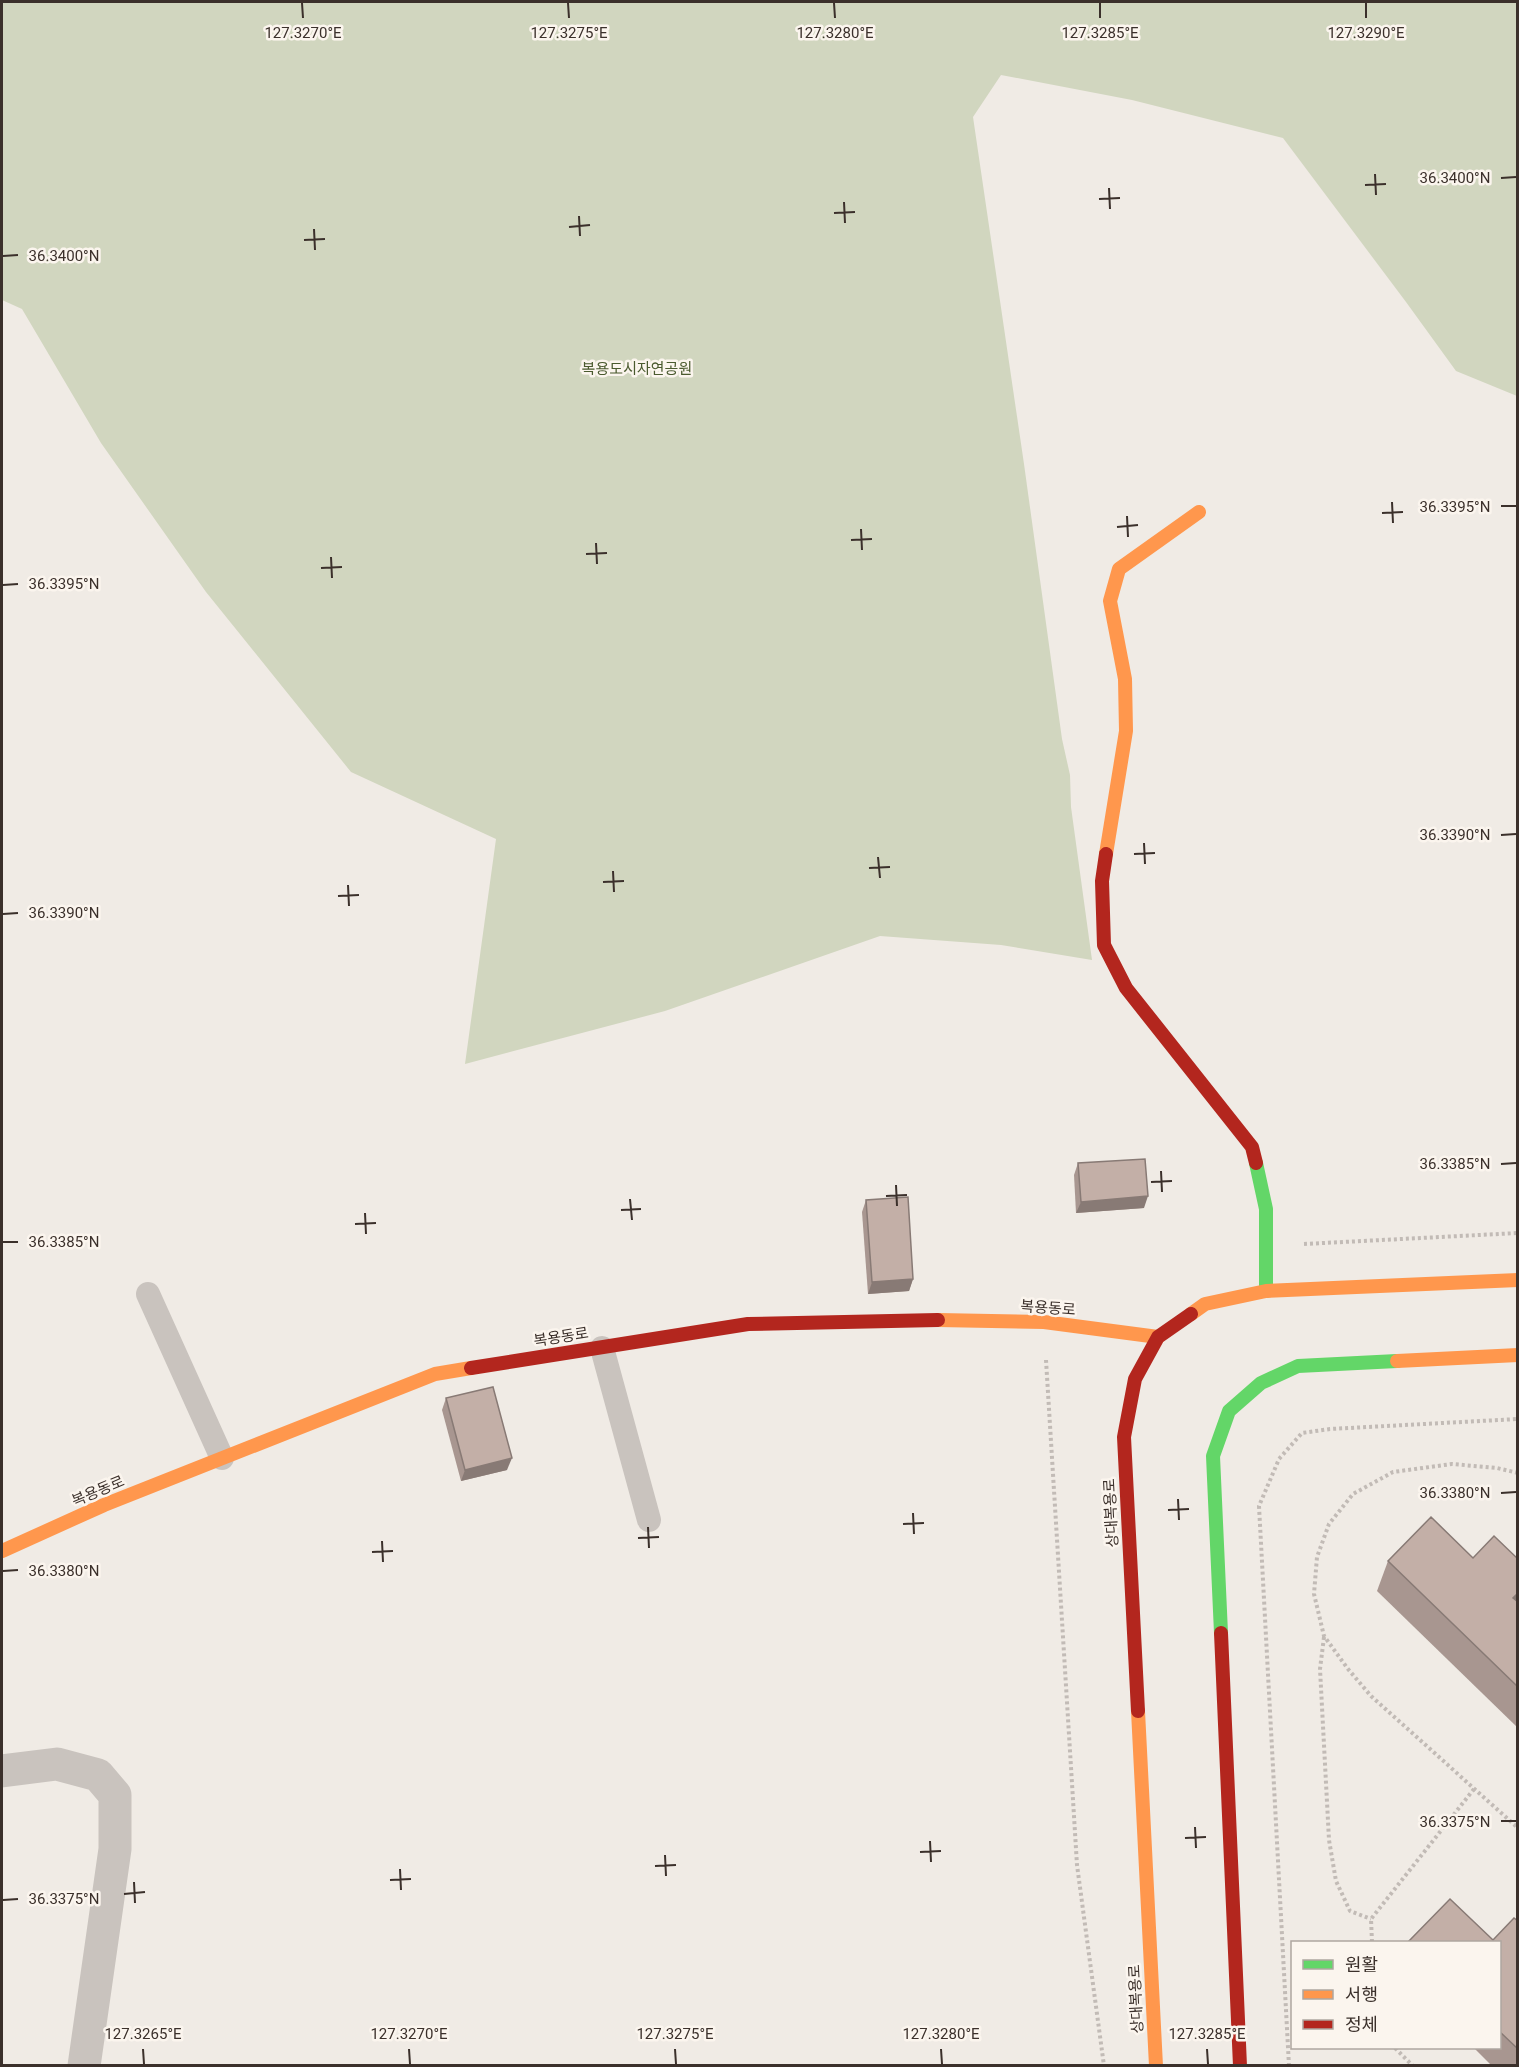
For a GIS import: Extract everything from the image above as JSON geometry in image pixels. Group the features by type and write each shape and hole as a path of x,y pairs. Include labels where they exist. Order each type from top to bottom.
{"street":[{"path":"1199,512 1119,568 1110,601 1125,679 1126,731 1102,881 1104,945 1126,988 1252,1147 1266,1209 1266,1291"},
{"name":"상대복용로","path":"1156,2066 1124,1437 1135,1379 1158,1337 1205,1304 1266,1291 1518,1280"},
{"name":"복용동로","path":"2,1551 104,1505 435,1374 748,1324 917,1320 1044,1322 1158,1337"},
{"path":"1240,2066 1212,1456 1229,1411 1261,1383 1298,1366 1518,1355"},
{"path":"2,1771 57,1764 98,1775 115,1795 115,1849 84,2066"}],"lane":[{"path":"148,1294 222,1458"},
{"path":"602,1348 649,1520"}],"path":[{"path":"1297,1244 1518,1233"},
{"path":"1046,1358 1077,1865 1104,2066"},
{"path":"1289,2066 1259,1506 1279,1459 1302,1433 1330,1429 1518,1419"},
{"path":"1371,1919 1350,1911 1336,1881 1329,1840 1320,1669 1324,1636 1314,1594 1317,1557 1329,1524 1353,1494 1393,1472 1452,1464 1497,1468 1518,1473"},
{"path":"1324,1636 1371,1696 1518,1828"},
{"path":"1372,1941 1371,1919 1474,1789"},
{"path":"1396,2049 1413,2066"}],"green space":[{"name":"복용도시자연공원","path":"2,2 1517,2 1517,396 1456,371 1283,138 1132,100 1001,75 973,117 1062,739 1070,775 1071,807 1092,960 1001,945 880,936 665,1011 465,1064 496,839 351,772 206,592 101,443 22,309 2,300"}],"building":[{"path":"1145,1159 1148,1196 1081,1202 1078,1163"},
{"path":"908,1197 913,1279 872,1282 866,1200"},
{"path":"493,1387 512,1458 465,1470 446,1398"},
{"path":"1431,1517 1473,1558 1494,1536 1518,1559 1518,1593 1513,1598 1518,1602 1518,1687 1388,1561"},
{"path":"1450,1899 1493,1940 1514,1918 1518,1921 1518,2049 1501,2033 1501,1941 1409,1941"}],"traffic: fast":[{"path":"1256,1163 1266,1209 1266,1291"},
{"path":"1221,1633 1213,1456 1229,1411 1261,1383 1298,1366 1397,1361"}],"traffic: slow":[{"path":"1106,854 1126,731 1125,679 1110,601 1119,569 1199,512"},
{"path":"1191,1314 1205,1304 1266,1291 1518,1280"},
{"path":"938,1320 1044,1322 1158,1337"},
{"path":"1397,1361 1518,1355"},
{"path":"2,1551 104,1505 435,1374 471,1368"},
{"path":"1138,1711 1156,2066"}],"traffic: jam":[{"path":"1106,854 1102,881 1104,945 1126,988 1252,1147 1256,1163"},
{"path":"1138,1711 1124,1437 1135,1379 1158,1337 1191,1314"},
{"path":"471,1368 748,1324 938,1320"},
{"path":"1221,1633 1240,2066"}]}
